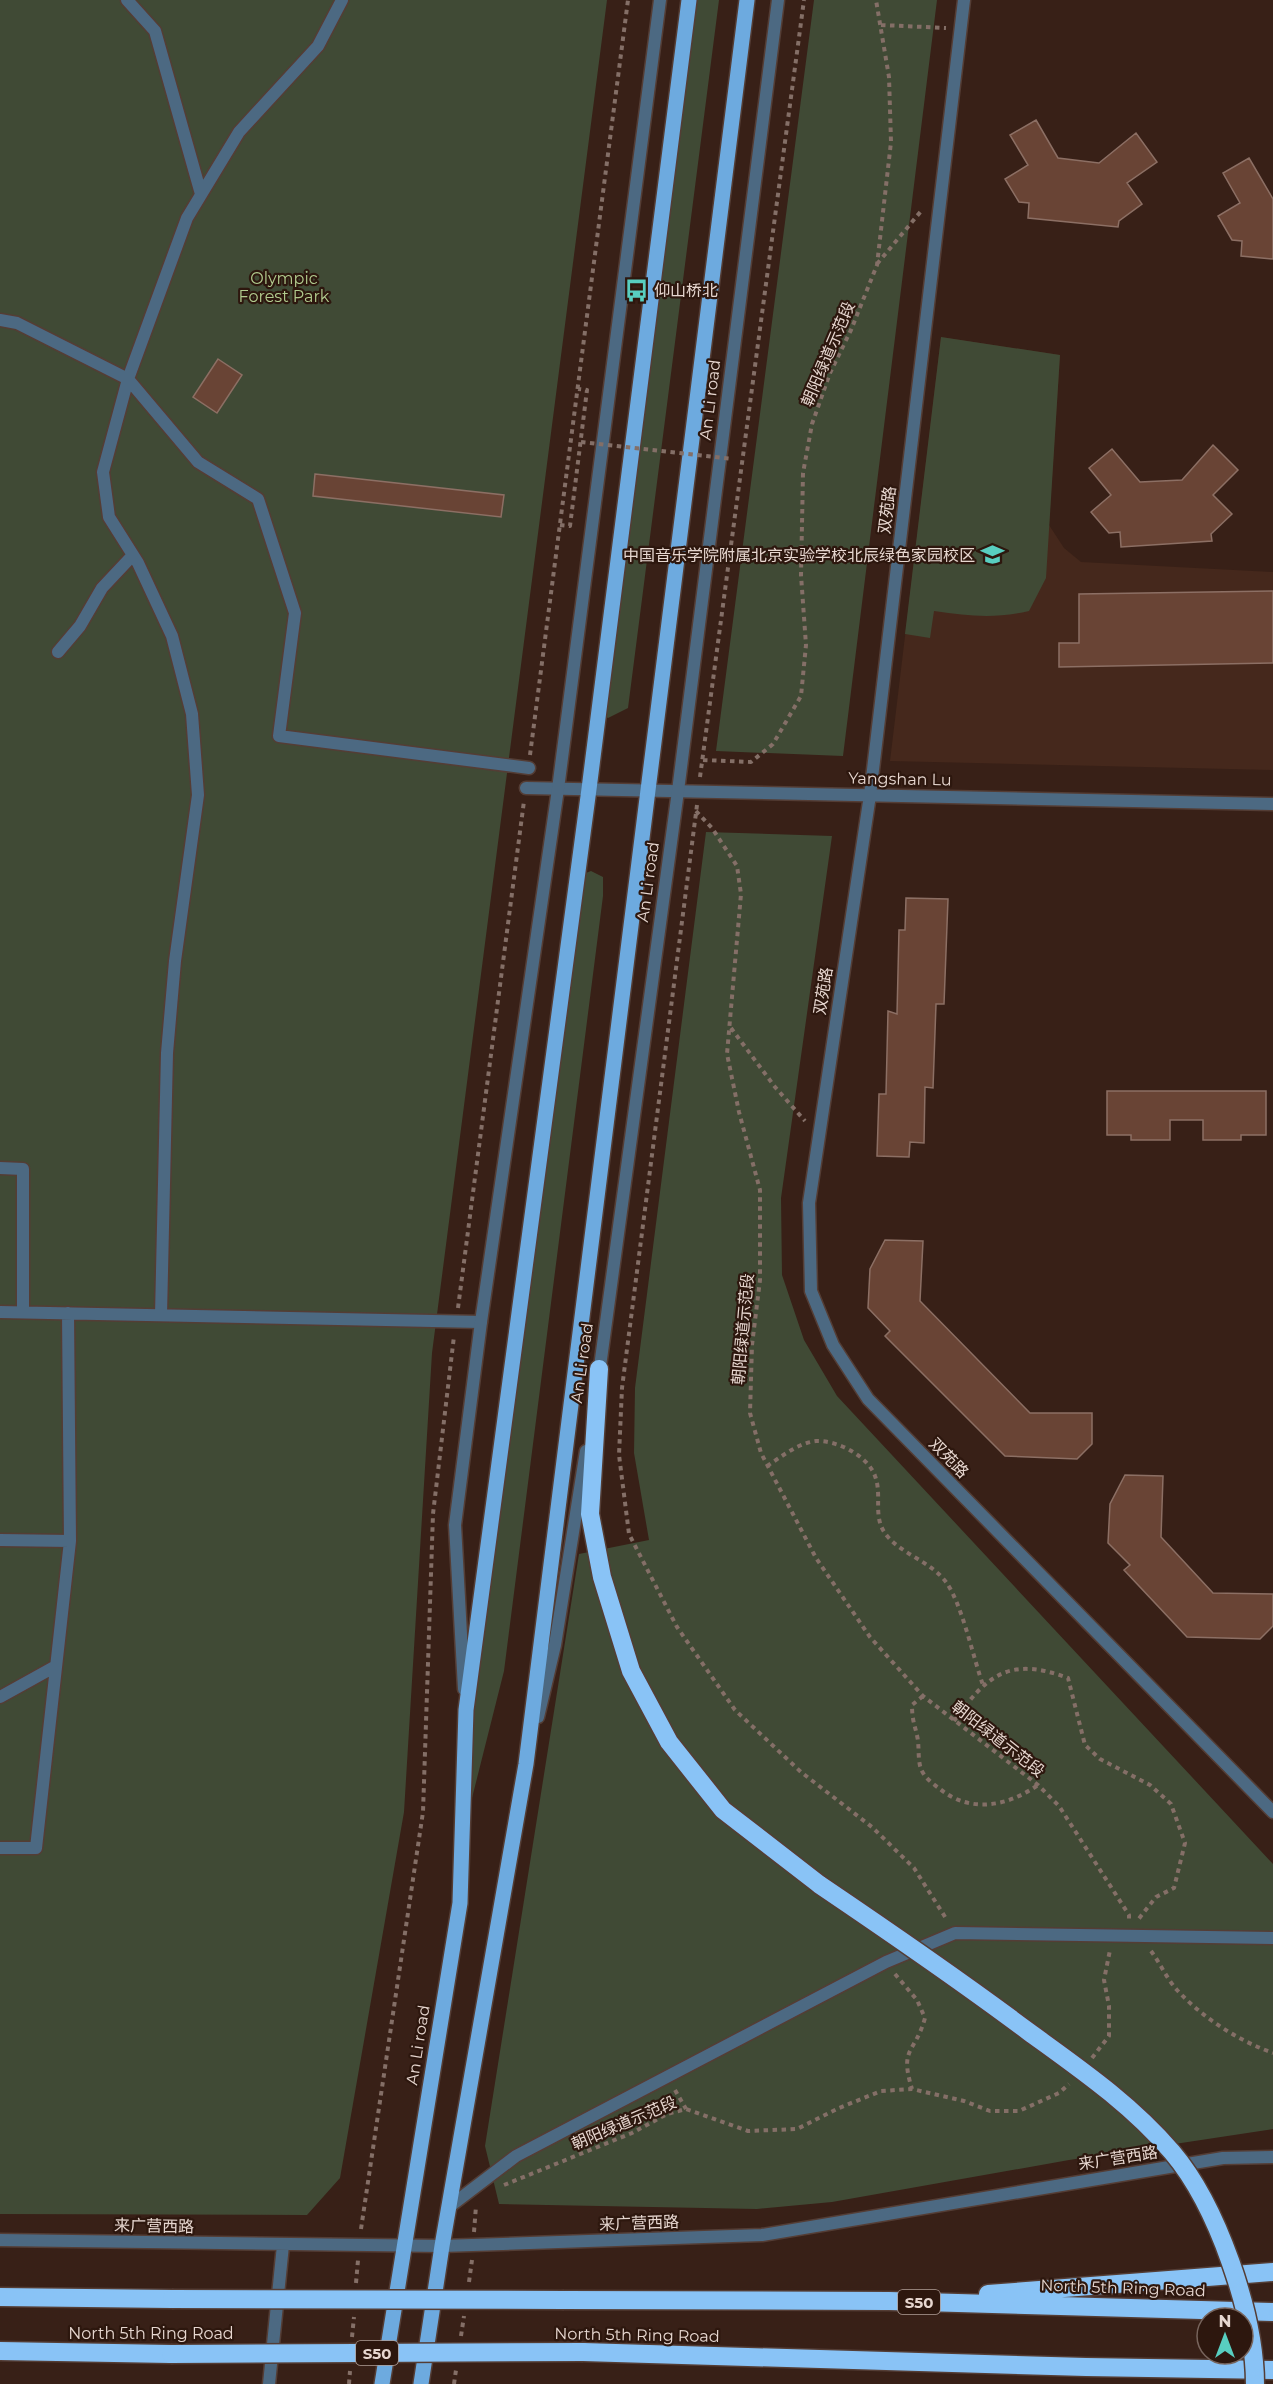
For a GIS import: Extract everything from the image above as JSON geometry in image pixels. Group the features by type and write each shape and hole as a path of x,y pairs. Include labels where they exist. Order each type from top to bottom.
{"highway":[{"path":"599,1369 590,1514 602,1577 631,1671 669,1742 723,1810 820,1885 967,1986 1116,2095 1173,2153 1210,2211 1242,2296 1255,2384"},
{"path":"889,2301 1273,2272"},
{"name":"North 5th Ring Road","path":"0,2297 889,2301 1273,2312"},
{"name":"North 5th Ring Road","path":"0,2351 171,2354 583,2352 1086,2367 1273,2370"}],"main road":[{"name":"An Li road","path":"382,2384 460,1903 466,1710 588,789 689,0"},
{"name":"An Li road","path":"421,2384 442,2246 526,1764 646,790 747,0"}],"street":[{"path":"127,0 155,31 201,194"},
{"path":"161,1315 167,1053 175,961 198,795 192,714 172,636 133,555 109,517 103,472 128,378 187,218 239,132 318,46 342,0"},
{"name":"An Li road","path":"466,1710 455,1525 481,1322 558,789 660,0"},
{"name":"An Li road","path":"526,1764 555,1645 599,1369 678,791 778,0"},
{"name":"双苑路","path":"964,0 870,795 809,1203 811,1291 833,1346 868,1399 1273,1812"},
{"path":"0,320 17,323 128,378 198,462 258,499 295,613 279,736 529,768"},
{"path":"58,652 80,626 102,588 133,555"},
{"name":"Yangshan Lu","path":"526,788 1273,804"},
{"path":"0,1168 23,1168 23,1312"},
{"path":"0,1312 481,1322"},
{"path":"0,1848 36,1848 70,1541 68,1313"},
{"path":"0,1540 70,1541"},
{"path":"0,1697 56,1666"},
{"path":"449,2207 516,2156 886,1962 955,1933 1273,1938"},
{"name":"来广营西路","path":"0,2241 442,2246 762,2235 1224,2158 1273,2157"},
{"path":"269,2384 283,2245"}],"path":[{"path":"804,0 698,792 622,1388 619,1455 629,1534 677,1627 735,1710 801,1772 872,1827 914,1868 955,1933"},
{"name":"朝阳绿道示范段","path":"703,760 751,762 773,744 801,696 806,645 801,518 807,453 812,424 830,373 851,330 877,265 891,142 889,76 876,0"},
{"path":"881,25 961,29"},
{"path":"877,265 942,186"},
{"path":"560,525 570,526 587,390 578,389"},
{"path":"581,442 733,459"},
{"name":"朝阳绿道示范段","path":"696,811 712,828 736,866 741,894 727,1054 739,1112 760,1190 760,1280 752,1346 750,1413 767,1466 816,1558 870,1637 922,1696 1038,1785 1059,1806 1129,1916 1128,1935"},
{"path":"731,1028 775,1087 818,1135"},
{"path":"767,1466 791,1450 816,1441 842,1447 866,1460 876,1478 877,1517 887,1537 945,1582 958,1610 983,1685"},
{"path":"954,1721 992,1677 1020,1669 1052,1672 1068,1678 1085,1745 1100,1759 1150,1785 1171,1804 1185,1843 1174,1888 1156,1897 1128,1935 1109,1950 1104,1980 1109,2006 1109,2036 1084,2067"},
{"path":"922,1696 912,1705 912,1723 918,1738 921,1769 930,1781 952,1799 983,1805 1005,1803 1020,1798 1038,1785"},
{"path":"1128,1935 1151,1951 1176,1989 1218,2024 1246,2043 1273,2053"},
{"path":"886,1962 916,2000 925,2018 920,2036 906,2054 906,2072 912,2089"},
{"path":"667,2076 687,2109"},
{"name":"朝阳绿道示范段","path":"479,2185 509,2185 632,2133 667,2114 687,2109 748,2131 797,2129 839,2108 881,2091 912,2089 964,2101 990,2111 1020,2111 1059,2093 1071,2082"}],"shaded area":[{"name":"中国音乐学院附属北京实验学校北辰绿色家园校区","path":"941,337 1060,355 1049,525 1064,548 1081,562 1273,572 1273,770 890,761"}],"green space":[{"name":"Olympic Forest Park","path":"0,0 607,0 432,1353 404,1812 340,2178 307,2215 0,2214"},
{"path":"686,0 719,0 628,708 608,718 593,710"},
{"path":"814,0 937,0 843,756 716,751"},
{"path":"941,337 1060,355 1046,578 1029,611 982,616 934,611 930,638 905,634"},
{"path":"706,832 832,836 781,1198 782,1275 804,1340 837,1396 1273,1864 1273,2129 1069,2160 832,2202 757,2209 499,2204 485,2146 579,1554 649,1540 634,1453 635,1388"},
{"path":"591,871 603,877 603,896 504,1671 469,1810 470,1711 570,879"}],"building":[{"path":"1036,120 1058,158 1099,163 1136,133 1157,162 1127,183 1142,204 1119,221 1118,227 1028,218 1029,203 1019,202 1005,179 1028,165 1010,135"},
{"path":"1249,158 1273,199 1273,259 1241,256 1242,241 1232,240 1218,216 1240,203 1223,173"},
{"path":"218,359 242,375 217,413 193,397"},
{"path":"1213,445 1238,470 1213,495 1232,514 1211,534 1212,541 1121,547 1120,532 1109,533 1091,512 1111,495 1089,468 1112,449 1140,482 1182,480"},
{"path":"315,474 504,495 501,517 313,496"},
{"path":"1273,591 1273,663 1059,667 1059,643 1079,643 1079,594"},
{"path":"906,898 948,899 944,1004 936,1004 933,1088 925,1087 924,1143 910,1142 909,1157 877,1156 879,1094 886,1094 888,1011 897,1014 899,930 905,930"},
{"path":"1107,1091 1266,1091 1266,1135 1241,1135 1241,1140 1203,1140 1203,1120 1170,1120 1170,1140 1131,1140 1131,1135 1107,1135"},
{"path":"885,1240 923,1241 920,1301 1030,1413 1092,1413 1092,1444 1077,1459 1005,1456 885,1336 890,1331 868,1308 870,1269"},
{"path":"1125,1475 1163,1476 1161,1537 1213,1593 1273,1594 1273,1626 1260,1639 1187,1637 1124,1570 1130,1565 1108,1543 1110,1504"}],"place":[{"name":"仰山桥北","path":"636,290"},
{"name":"中国音乐学院附属北京实验学校北辰绿色家园校区","path":"993,555"}]}
